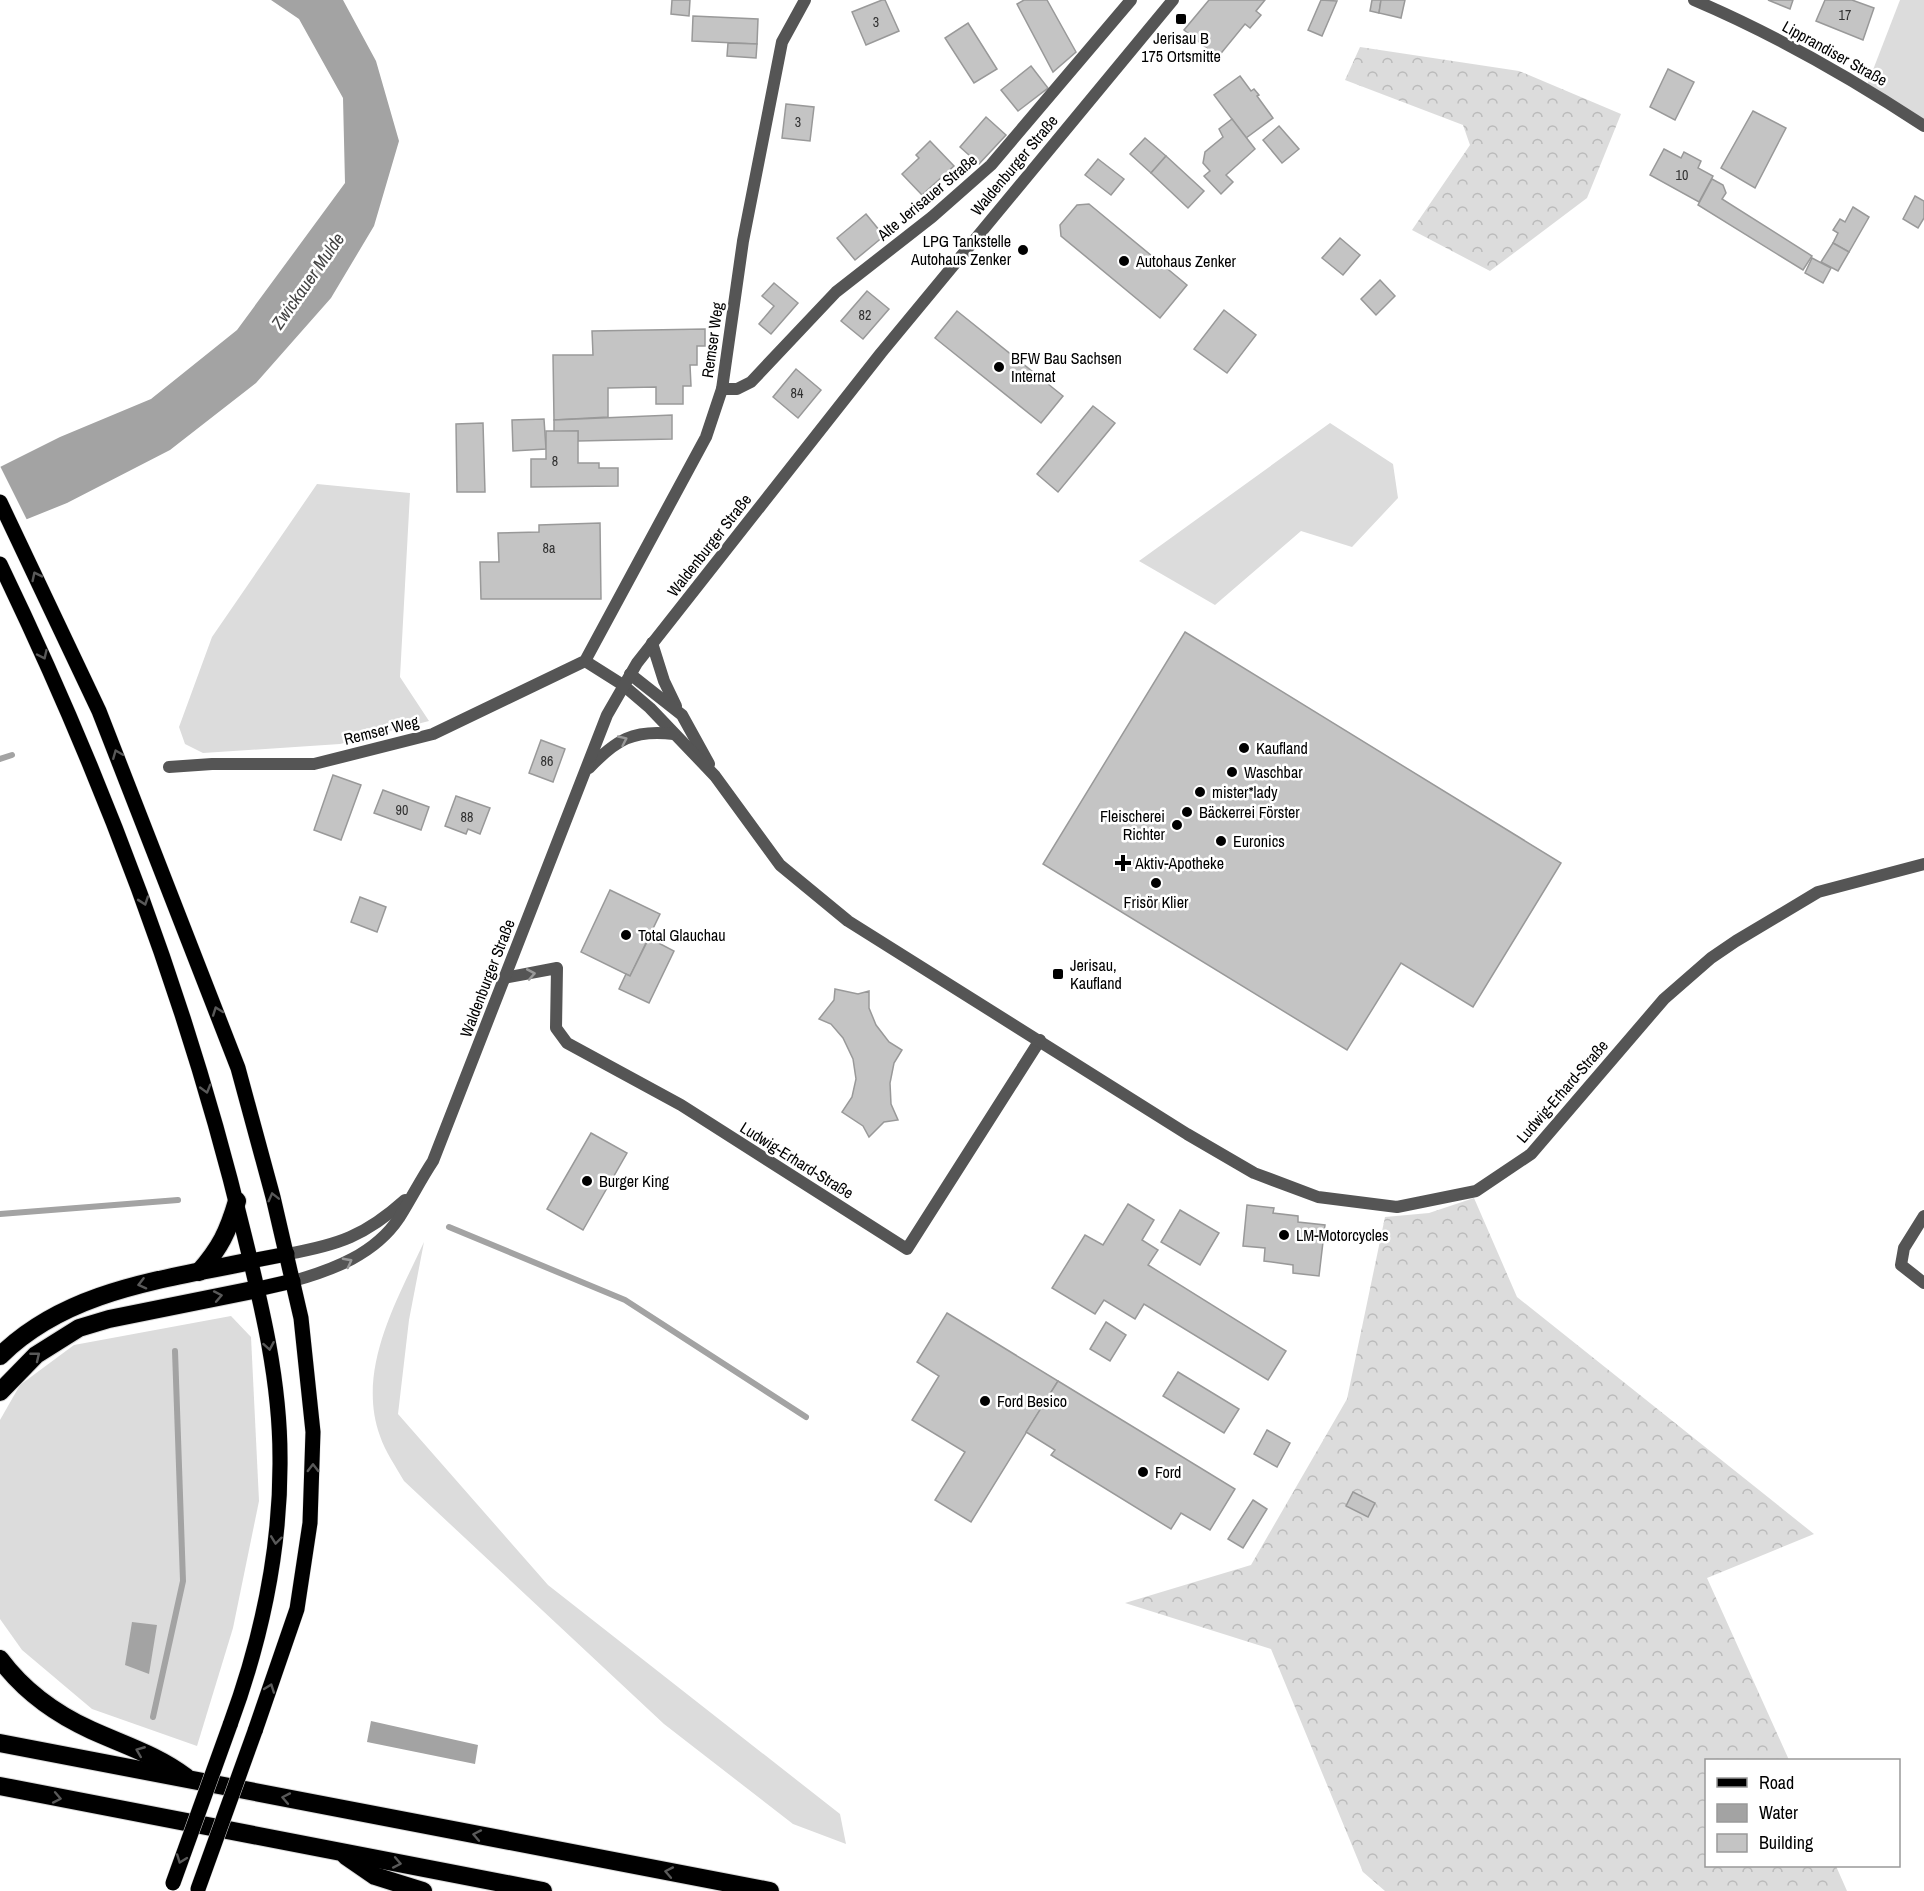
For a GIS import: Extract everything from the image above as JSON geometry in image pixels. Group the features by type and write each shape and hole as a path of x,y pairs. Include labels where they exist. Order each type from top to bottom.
{"highway":[{"path":"199,1272 218,1250 230,1227 237,1201"},
{"path":"0,1356 30,1330 71,1306 141,1284 251,1262"},
{"path":"0,1392 36,1355 79,1328 109,1319 258,1289"},
{"path":"0,1659 20,1682 52,1708 90,1730 164,1761 190,1780"},
{"path":"0,1743 770,1891"},
{"path":"0,1786 543,1891"},
{"path":"340,1852 375,1876 423,1891"}],"main road":[{"path":"0,502 94,700 238,1068 287,1254 310,1385 313,1432 310,1523 297,1609 198,1890"},
{"path":"0,564 74,722 117,827 204,1082 237,1201 273,1366 278,1414 280,1493 276,1542 265,1613 230,1725 171,1887"},
{"path":"251,1262 287,1254"},
{"path":"258,1289 292,1281"}],"street":[{"name":"Remser Weg","path":"168,767 212,764 314,764 433,734 585,661 706,438 722,389 743,241 782,42 805,0"},
{"name":"Alte Jerisauer Straße","path":"722,389 737,389 751,382 836,292 932,217 992,165 1131,0"},
{"name":"Waldenburger Straße","path":"292,1281 335,1268 363,1253 399,1219 413,1194 443,1138 607,715 630,674 881,353 1173,0"},
{"name":"Lipprandiser Straße","path":"1694,0 1737,18 1866,88 1924,126"},
{"path":"652,643 664,681 682,715"},
{"path":"585,661 623,685"},
{"name":"Ludwig-Erhard-Straße","path":"630,674 682,715 715,776 780,865 831,909 1186,1134 1254,1173 1318,1197 1397,1208 1476,1191 1531,1154 1664,999 1711,958 1818,892 1924,864"},
{"name":"Ludwig-Erhard-Straße","path":"623,685 650,708 715,776"},
{"path":"584,773 620,740 646,733 674,734"},
{"name":"Ludwig-Erhard-Straße","path":"504,978 557,968 556,1028 567,1042 681,1105 908,1249 1040,1040"},
{"name":"Waldenburger Straße","path":"287,1254 331,1247 353,1237 374,1226 413,1194"},
{"path":"1924,1216 1904,1248 1901,1265 1924,1283"}],"green space":[{"path":"1900,0 1924,0 1924,126 1866,88"},
{"path":"1360,47 1519,71 1621,114 1587,198 1490,271 1412,230 1470,145 1463,125 1345,80"},
{"path":"1330,423 1393,464 1398,498 1352,547 1301,531 1215,605 1139,561"},
{"path":"317,484 410,493 400,677 429,721 340,744 203,753 185,744 179,727 212,637"},
{"path":"1474,1198 1517,1297 1814,1534 1707,1578 1789,1759 1705,1759 1705,1867 1836,1867 1847,1891 1385,1891 1363,1872 1271,1649 1125,1603 1251,1565 1347,1399 1385,1217 1429,1213"},
{"path":"424,1242 409,1320 398,1414 548,1585 840,1814 846,1844 793,1824 664,1724 404,1481 380,1436 374,1411 373,1386 376,1361 383,1336"},
{"path":"231,1316 251,1337 259,1501 233,1628 197,1746 92,1709 22,1650 0,1619 0,1420 20,1385 74,1345"}],"water":[{"name":"Zwickauer Mulde","path":"271,0 343,0 376,61 399,141 374,226 331,298 256,383 170,450 67,503 0,530 0,467 60,437 151,399 237,330 345,183 343,98 299,19"},
{"path":"132,1622 157,1625 149,1674 125,1665"},
{"path":"371,1721 478,1745 475,1764 367,1742"}],"pier":[{"path":"0,466 28,522 0,533"}],"building":[{"path":"672,0 690,0 689,16 671,14"},
{"path":"885,0 899,31 866,45 852,12"},
{"path":"1024,0 1047,0 1076,52 1053,72 1017,4"},
{"path":"1209,0 1265,0 1256,11 1261,15 1250,28 1245,24 1218,57 1184,30"},
{"path":"1321,0 1337,1 1322,36 1308,30"},
{"path":"1372,0 1381,0 1379,13 1370,11"},
{"path":"1381,0 1405,0 1401,18 1379,13"},
{"path":"1768,0 1793,0 1790,9"},
{"path":"1825,0 1852,0 1874,8 1863,40 1816,21"},
{"path":"693,16 758,19 757,44 692,41"},
{"path":"968,23 997,69 974,83 945,38"},
{"path":"728,43 757,44 756,58 727,56"},
{"path":"1031,66 1048,88 1018,111 1001,90"},
{"path":"1668,69 1694,82 1675,120 1650,107"},
{"path":"1240,76 1251,91 1254,89 1259,95 1257,96 1273,118 1246,138 1214,95"},
{"path":"786,104 814,107 810,141 782,138"},
{"path":"1753,111 1786,128 1755,188 1721,168"},
{"path":"986,117 1006,135 979,164 960,147"},
{"path":"1232,119 1255,149 1226,175 1233,182 1221,194 1204,176 1210,171 1203,163 1205,152 1223,137 1219,129"},
{"path":"1279,126 1299,149 1282,163 1263,140"},
{"path":"1145,138 1166,156 1151,173 1130,154"},
{"path":"930,141 954,166 922,195 902,174 919,158 916,155"},
{"path":"1664,149 1681,158 1684,152 1701,161 1698,168 1713,176 1699,202 1650,175"},
{"path":"1166,156 1204,191 1188,208 1151,173"},
{"path":"1098,159 1124,179 1111,195 1085,175"},
{"path":"1712,179 1723,185 1726,193 1722,199 1812,256 1803,270 1698,205"},
{"path":"1915,196 1924,201 1924,218 1918,228 1903,219"},
{"name":"Autohaus Zenker","path":"1089,204 1187,285 1160,318 1061,236 1060,225 1077,205"},
{"path":"1853,207 1869,217 1849,252 1833,243 1838,233 1833,230 1840,219 1845,222"},
{"path":"866,214 884,236 855,260 837,238"},
{"path":"1340,238 1360,255 1343,275 1322,258"},
{"path":"1833,243 1849,252 1838,271 1821,262"},
{"path":"1812,258 1831,268 1823,283 1805,273"},
{"path":"1380,280 1395,296 1376,315 1361,299"},
{"path":"774,283 798,303 771,334 759,324 774,306 762,296"},
{"path":"867,291 889,309 863,339 841,321"},
{"path":"1224,310 1256,335 1227,373 1194,349"},
{"name":"BFW Bau Sachsen Internat","path":"957,311 1063,396 1041,423 935,338"},
{"path":"705,329 705,346 697,346 697,365 690,365 691,386 683,386 683,404 656,404 656,387 608,388 608,417 554,420 553,355 593,355 592,331"},
{"path":"796,369 821,390 798,418 773,397"},
{"name":"BFW Bau Sachsen Internat","path":"1093,406 1115,423 1058,492 1037,474"},
{"path":"672,415 672,439 578,441 578,431 554,432 554,420"},
{"path":"544,419 546,449 513,451 512,420"},
{"path":"483,423 485,492 457,492 456,424"},
{"path":"546,431 578,431 578,463 599,463 599,468 618,468 618,486 531,487 531,459 546,459"},
{"path":"600,523 601,599 481,599 480,562 499,562 498,533 539,532 539,525"},
{"name":"Kaufland","path":"1185,632 1561,863 1473,1007 1401,963 1347,1050 1043,864"},
{"path":"541,740 565,749 553,782 529,773"},
{"path":"333,775 361,785 341,840 314,830"},
{"path":"383,790 429,807 421,830 374,813"},
{"path":"456,796 490,808 480,834 468,829 466,834 445,826"},
{"path":"610,890 660,914 630,976 581,952"},
{"path":"360,897 386,907 377,932 351,922"},
{"path":"649,938 674,951 649,1003 619,989 626,974 630,976"},
{"path":"835,989 858,994 869,991 869,1008 876,1025 889,1042 902,1050 894,1063 890,1083 891,1104 898,1120 884,1122 869,1137 863,1126 842,1112 852,1097 856,1079 853,1059 843,1038 831,1024 819,1019 834,1000"},
{"name":"Burger King","path":"591,1133 627,1153 583,1230 547,1209"},
{"path":"1128,1204 1154,1220 1142,1240 1158,1250 1148,1265 1286,1351 1268,1380 1144,1304 1135,1319 1104,1300 1095,1314 1052,1288 1085,1235 1103,1245"},
{"name":"LM-Motorcycles","path":"1247,1205 1274,1208 1273,1213 1298,1216 1298,1222 1325,1225 1319,1276 1293,1273 1293,1265 1264,1261 1265,1248 1243,1246"},
{"path":"1180,1210 1219,1233 1200,1265 1161,1242"},
{"name":"Ford Besico","path":"947,1313 1058,1381 971,1522 935,1500 965,1452 912,1420 939,1376 917,1362"},
{"path":"1106,1322 1126,1335 1110,1361 1090,1349"},
{"path":"1178,1372 1239,1409 1224,1433 1163,1396"},
{"name":"Ford","path":"1058,1381 1235,1489 1210,1530 1181,1513 1171,1529 1051,1455 1055,1450 1026,1432"},
{"path":"1267,1430 1290,1443 1277,1467 1254,1454"},
{"path":"1353,1492 1375,1503 1368,1517 1346,1506"},
{"path":"1253,1500 1267,1509 1243,1548 1228,1539"}],"waterway":[{"path":"0,759 12,755"},
{"path":"0,1214 178,1200"},
{"path":"449,1227 625,1300 806,1417"},
{"path":"153,1717 183,1581 175,1351"}],"place":[{"name":"Jerisau B 175 Ortsmitte","path":"1181,19"},
{"name":"LPG Tankstelle Autohaus Zenker","path":"1023,250"},
{"name":"Autohaus Zenker","path":"1124,261"},
{"name":"BFW Bau Sachsen Internat","path":"999,367"},
{"name":"Kaufland","path":"1244,748"},
{"name":"Waschbar","path":"1232,772"},
{"name":"mister*lady","path":"1200,792"},
{"name":"Bäckerrei Förster","path":"1187,812"},
{"name":"Fleischerei Richter","path":"1177,825"},
{"name":"Euronics","path":"1221,841"},
{"name":"Aktiv-Apotheke","path":"1123,863"},
{"name":"Frisör Klier","path":"1156,883"},
{"name":"Total Glauchau","path":"626,935"},
{"name":"Jerisau, Kaufland","path":"1058,974"},
{"name":"Burger King","path":"587,1181"},
{"name":"LM-Motorcycles","path":"1284,1235"},
{"name":"Ford Besico","path":"985,1401"},
{"name":"Ford","path":"1143,1472"}]}
